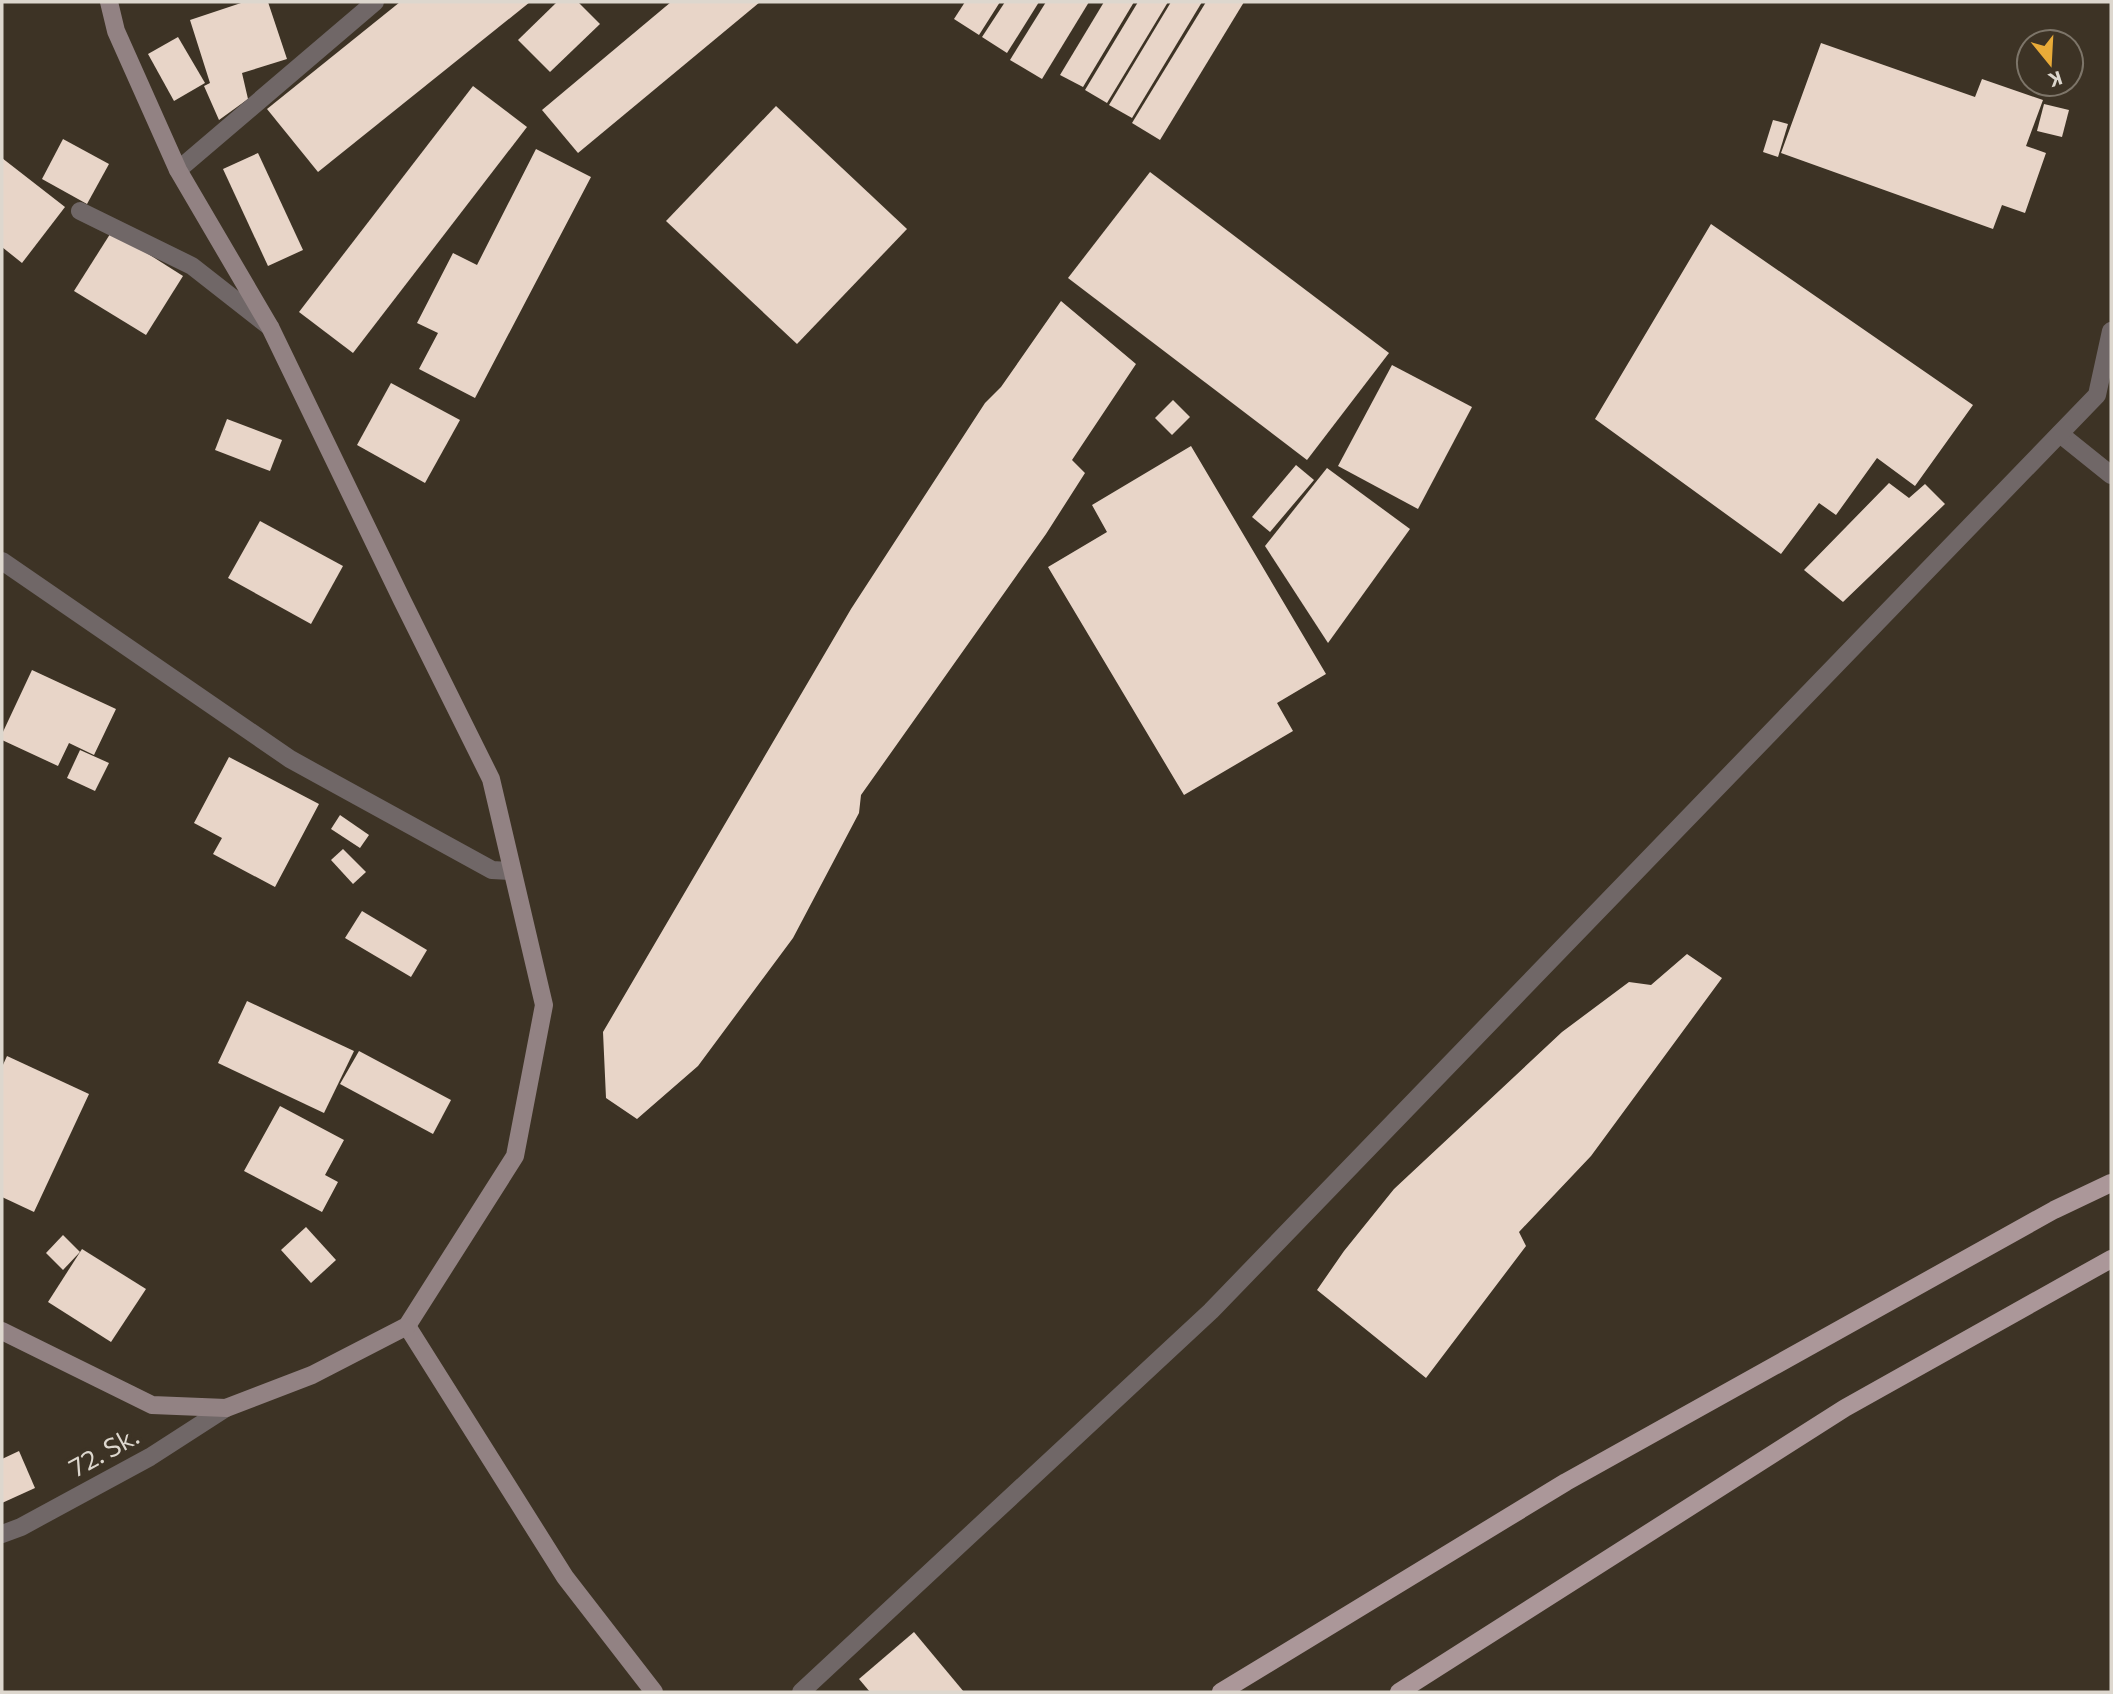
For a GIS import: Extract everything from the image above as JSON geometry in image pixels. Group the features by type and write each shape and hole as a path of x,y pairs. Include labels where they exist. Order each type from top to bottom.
{"main road":[{"path":"1221,1692 1566,1482 2054,1210 2111,1183"},
{"path":"1399,1692 1845,1408 2111,1259"}],"street":[{"path":"2,1331 152,1405 226,1408 312,1375 407,1326 515,1156 544,1004 491,779 270,327 178,170 116,31 109,2"},
{"path":"178,170 375,2"},
{"path":"80,211 192,266 270,327"},
{"path":"2097,396 2111,331"},
{"path":"801,1692 1211,1311 2111,383"},
{"path":"2060,434 2111,475"},
{"path":"2,561 290,759 492,870 512,870"},
{"path":"407,1326 565,1577 654,1692"},
{"name":"72. Sk.","path":"2,1534 22,1527 150,1457 226,1408"}],"building":[{"path":"244,2 268,2 287,59 242,73 248,99 219,120 204,86 210,83 190,20"},
{"path":"400,2 530,2 318,172 267,109"},
{"path":"557,2 578,2 600,24 550,72 518,40"},
{"path":"671,2 760,2 578,153 542,110"},
{"path":"965,2 1000,2 979,35 954,19"},
{"path":"1005,2 1039,2 1007,53 982,37"},
{"path":"1046,2 1089,2 1042,79 1010,60"},
{"path":"1104,2 1134,2 1083,87 1060,75"},
{"path":"1138,2 1168,2 1107,103 1085,90"},
{"path":"1171,2 1202,2 1132,118 1109,105"},
{"path":"1206,2 1244,2 1160,140 1132,123"},
{"path":"178,37 205,83 174,101 148,54"},
{"path":"1821,43 1975,97 1982,79 2015,90 2015,98 2043,100 2026,146 2046,153 2025,213 2002,205 1993,229 1781,153"},
{"path":"473,86 527,127 353,353 299,312"},
{"path":"2044,104 2069,110 2062,137 2037,131"},
{"path":"776,106 907,229 797,344 666,221"},
{"path":"1773,120 1788,124 1778,157 1763,152"},
{"path":"63,139 109,164 87,204 42,179"},
{"path":"536,149 591,177 475,398 419,369 438,333 417,323 453,253 477,265"},
{"path":"258,153 303,250 268,266 223,169"},
{"path":"2,158 65,207 22,263 2,247"},
{"path":"1150,172 1389,353 1307,460 1068,278"},
{"path":"1711,224 1973,405 1915,486 1877,458 1836,515 1819,503 1781,554 1595,419"},
{"path":"112,231 183,276 146,335 74,291"},
{"path":"1061,301 1136,364 1072,460 1085,473 1046,534 861,795 859,813 793,938 698,1066 637,1119 606,1098 603,1032 851,609 985,403 1001,387"},
{"path":"1392,365 1472,407 1418,509 1338,466"},
{"path":"391,383 460,420 425,483 357,445"},
{"path":"1173,400 1190,417 1172,435 1155,418"},
{"path":"227,419 282,440 270,471 215,450"},
{"path":"1191,446 1326,674 1277,703 1293,731 1184,795 1048,567 1107,532 1092,505"},
{"path":"1296,465 1314,480 1270,532 1252,517"},
{"path":"1327,468 1410,529 1328,643 1265,546"},
{"path":"1889,483 1909,498 1925,484 1945,504 1843,602 1804,570"},
{"path":"260,521 343,566 311,624 228,578"},
{"path":"32,670 116,709 94,755 69,743 58,766 2,740 2,734"},
{"path":"80,750 109,763 95,791 67,778"},
{"path":"229,757 319,804 275,887 213,854 222,838 194,823"},
{"path":"340,815 369,835 360,848 331,829"},
{"path":"343,849 366,872 353,884 331,860"},
{"path":"362,911 427,950 411,977 345,938"},
{"path":"1687,954 1722,978 1591,1156 1519,1232 1526,1246 1426,1378 1317,1290 1344,1251 1394,1189 1562,1032 1629,982 1651,985"},
{"path":"247,1001 354,1051 324,1113 218,1063"},
{"path":"359,1051 451,1100 433,1134 340,1084"},
{"path":"7,1056 89,1094 34,1212 2,1197 2,1067"},
{"path":"280,1106 344,1140 325,1175 338,1182 322,1212 244,1171"},
{"path":"306,1227 336,1260 311,1283 281,1250"},
{"path":"63,1235 80,1252 63,1270 46,1253"},
{"path":"82,1249 146,1289 111,1342 48,1302"},
{"path":"19,1451 35,1488 2,1503 2,1459"},
{"path":"914,1632 964,1692 870,1692 859,1679"}]}
